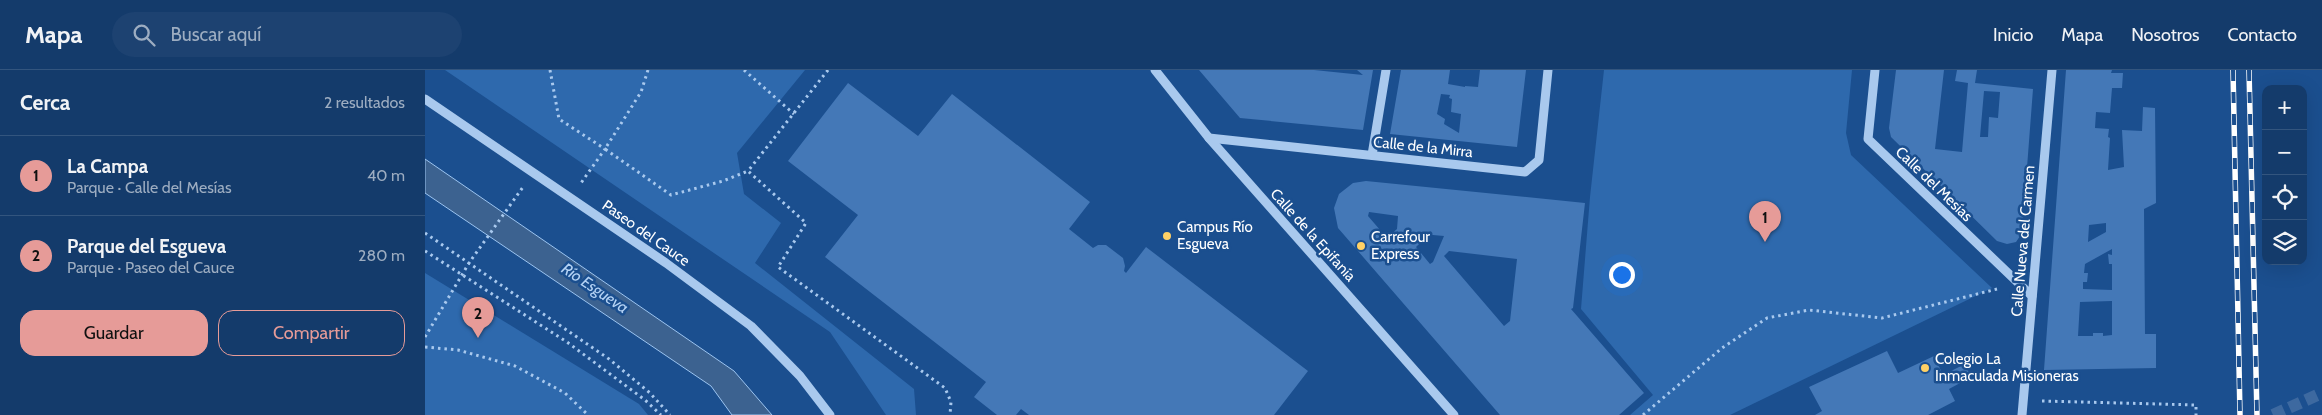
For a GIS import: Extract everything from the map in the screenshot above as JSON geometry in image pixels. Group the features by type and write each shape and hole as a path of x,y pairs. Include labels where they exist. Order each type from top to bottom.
{"street":[{"name":"Calle de la Epifanía","path":"1155,70 1209,138 1454,415"},
{"path":"1372,155 1386,70"},
{"name":"Calle de la Mirra","path":"1209,138 1525,172 1539,160 1548,70"},
{"name":"Calle del Mesías","path":"1875,70 1868,139 2032,296"},
{"name":"Calle Nueva del Carmen","path":"2022,415 2052,70"},
{"name":"Paseo del Cauce","path":"425,99 666,263 751,326 800,376 830,415"}],"path":[{"path":"550,70 559,119 671,195 723,181 748,171 828,70"},
{"path":"573,178 581,183 605,149 641,92 648,70"},
{"path":"744,70 794,114"},
{"path":"748,171 806,223 778,267 945,388 951,402 949,415"},
{"path":"425,337 469,263 528,180"},
{"path":"425,233 609,359 650,393 670,415"},
{"path":"425,251 461,276 567,342 645,400 661,415"},
{"path":"1643,415 1722,348 1767,318 1809,310 1882,318 1996,290 2011,276"},
{"path":"425,347 458,350 515,366 565,393 588,415"},
{"path":"2043,401 2196,405 2196,415"}],"shaded area":[{"path":"445,70 805,70 737,153 744,194 781,223 755,263 914,389 916,415 886,415 830,332"},
{"path":"1604,70 1852,70 1846,133 1851,155 1992,288 1730,415 1630,415 1653,395 1581,309 1590,197"},
{"path":"425,273 639,404 648,415 425,415"}],"water":[{"name":"Río Esgueva","path":"425,159 734,371 772,415 732,415 711,386 425,193"}],"building":[{"path":"1199,70 1314,70 1363,75 1357,70 1373,70 1363,130 1240,118"},
{"path":"1401,70 1450,70 1448,84 1478,87 1480,70 1526,70 1517,147 1390,134","holes":["1441,94 1450,95 1449,98 1452,99 1451,112 1461,114 1459,133 1444,124 1445,119 1437,114"]},
{"path":"1896,70 1944,70 1935,149 1962,152 1968,83 1955,81 1957,70 1977,70 1975,83 2033,89 2022,233 2016,242 2007,244 1997,241 1891,137 1889,128","holes":["1984,91 2000,92 1998,118 1989,117 1988,137 1980,137"]},
{"path":"2066,70 2112,70 2111,73 2123,73 2122,88 2112,88 2110,113 2096,112 2095,128 2109,129 2108,170 2124,167 2122,130 2142,131 2143,107 2155,108 2156,203 2144,209 2145,334 2156,334 2156,368 2044,370","holes":["2106,223 2106,232 2088,242 2089,225","2112,249 2112,255 2108,254 2109,264 2112,264 2112,290 2083,289 2083,282 2087,282 2088,273 2084,273 2085,264","2112,301 2112,335 2103,336 2103,333 2093,333 2093,336 2078,336 2080,302"]},
{"path":"848,83 918,136 952,94 1090,202 1069,229 1093,248 1098,245 1106,245 1123,258 1124,271 1126,273 1146,247 1308,371 1274,415 1029,415 1021,409 1016,415 997,415 974,397 986,382 825,257 858,215 788,161"},
{"path":"1366,181 1585,203 1573,308 1571,309 1644,393 1619,415 1500,415 1338,228 1334,208 1339,194 1353,183","holes":["1369,212 1398,216 1397,229 1387,238 1368,216","1422,234 1444,236 1433,262 1430,264 1416,247 1422,241","1449,251 1517,259 1510,321 1504,326 1444,256"]},
{"path":"1887,351 1898,373 1934,356 1943,375 1965,364 1971,377 1949,389 1955,401 1928,415 1815,415 1822,411 1809,387"}],"tunnel":[{"path":"2273,415 2322,393"}],"railway":[{"path":"2233,70 2240,415"},
{"path":"2249,70 2257,415"}],"place":[{"name":"Campus Río Esgueva","path":"1167,236"},
{"name":"La Campa","path":"1765,242"},
{"name":"Carrefour Express","path":"1361,246"},
{"name":"Parque del Esgueva","path":"478,338"},
{"name":"Colegio La Inmaculada Misioneras","path":"1925,368"}]}
